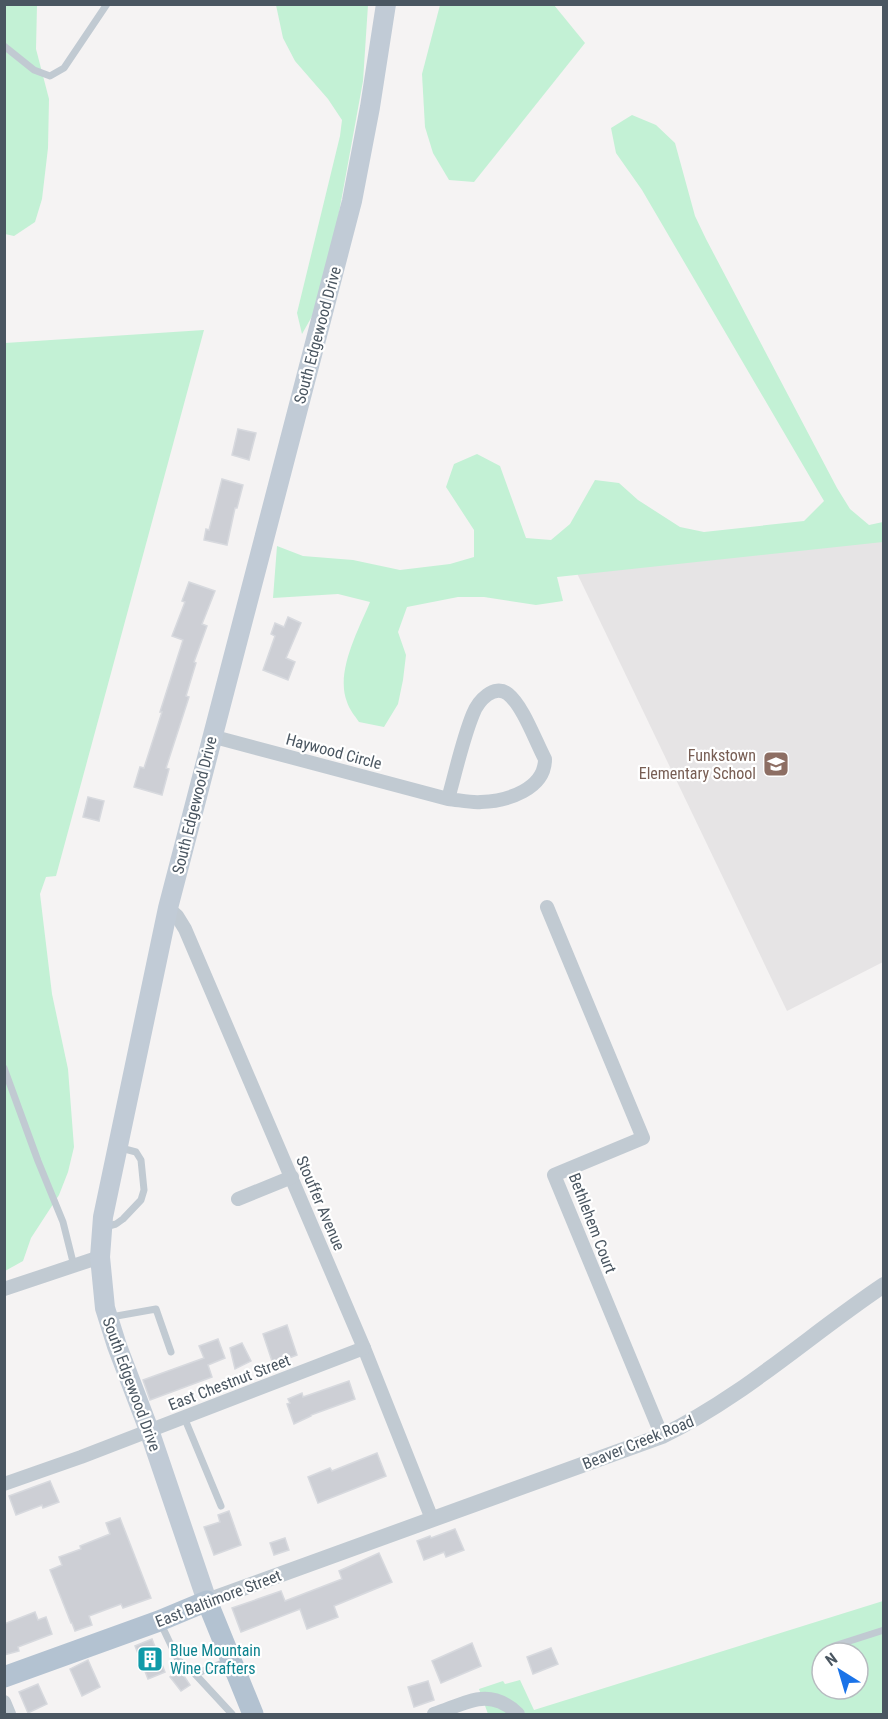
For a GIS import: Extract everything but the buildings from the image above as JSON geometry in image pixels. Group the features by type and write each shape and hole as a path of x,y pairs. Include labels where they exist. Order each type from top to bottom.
{"main road":[{"name":"South Edgewood Drive","path":"207,1601 105,1308 99,1257 102,1227 116,1146 168,908 352,201 386,4"},
{"name":"East Baltimore Street","path":"4,1677 159,1621 207,1601"},
{"path":"207,1601 253,1714"}],"street":[{"name":"Haywood Circle","path":"211,736 448,799 481,802 505,798 523,791 535,784 542,776 545,767 545,759 516,702 501,690 496,689 489,694 474,712 448,799"},
{"name":"Bethlehem Court","path":"547,907 643,1138 554,1175 662,1436"},
{"name":"Stouffer Avenue","path":"168,908 186,929 364,1348 432,1519"},
{"path":"238,1199 292,1177"},
{"path":"4,1289 99,1257"},
{"name":"Beaver Creek Road","path":"432,1519 662,1436 693,1421 723,1403 884,1286"},
{"name":"East Chestnut Street","path":"4,1484 81,1458 364,1348"},
{"name":"East Baltimore Street","path":"207,1601 432,1519"},
{"path":"434,1714 477,1700 491,1698 501,1701 518,1714"},
{"path":"4,1702 9,1714"}],"lane":[{"path":"4,46 34,70 50,75 64,69 107,4"},
{"path":"4,1068 63,1222 74,1266"},
{"path":"102,1227 116,1224 123,1219 141,1200 144,1190 141,1160 136,1152 116,1146"},
{"path":"108,1318 156,1309 171,1352"},
{"path":"184,1417 221,1506"},
{"path":"159,1621 178,1660 195,1674 232,1714"},
{"path":"850,1641 884,1630"},
{"path":"195,1674 230,1660"}],"shaded area":[{"name":"Funkstown Elementary School","path":"883,536 883,962 787,1011 574,567"}],"green space":[{"path":"5,5 37,5 36,49 49,99 48,148 42,199 35,222 14,236 5,234"},
{"path":"276,5 368,5 363,81 324,295 302,334 297,313 342,120 328,99 295,61 283,38"},
{"path":"440,5 554,5 585,43 474,182 449,180 433,153 425,127 422,74"},
{"path":"632,115 656,125 675,143 695,216 706,239 837,488 850,509 869,525 883,522 883,542 557,577 563,601 536,605 484,597 458,597 407,607 398,632 406,655 398,704 384,727 359,722 347,702 344,678 350,651 370,602 338,594 273,598 277,546 303,556 353,560 400,570 450,564 474,557 474,530 446,487 454,464 477,454 500,466 526,538 551,540 570,524 595,480 619,483 638,500 680,527 704,532 804,521 824,501 642,190 616,153 611,128"},
{"path":"204,330 56,876 46,877 40,894 52,994 68,1069 74,1147 59,1195 31,1238 23,1261 5,1271 5,343"},
{"path":"883,1601 883,1714 488,1714 479,1689 503,1681 505,1684 520,1680 534,1710"}],"place":[{"name":"Funkstown Elementary School","path":"776,764"},
{"name":"Blue Mountain Wine Crafters","path":"150,1659"}]}
